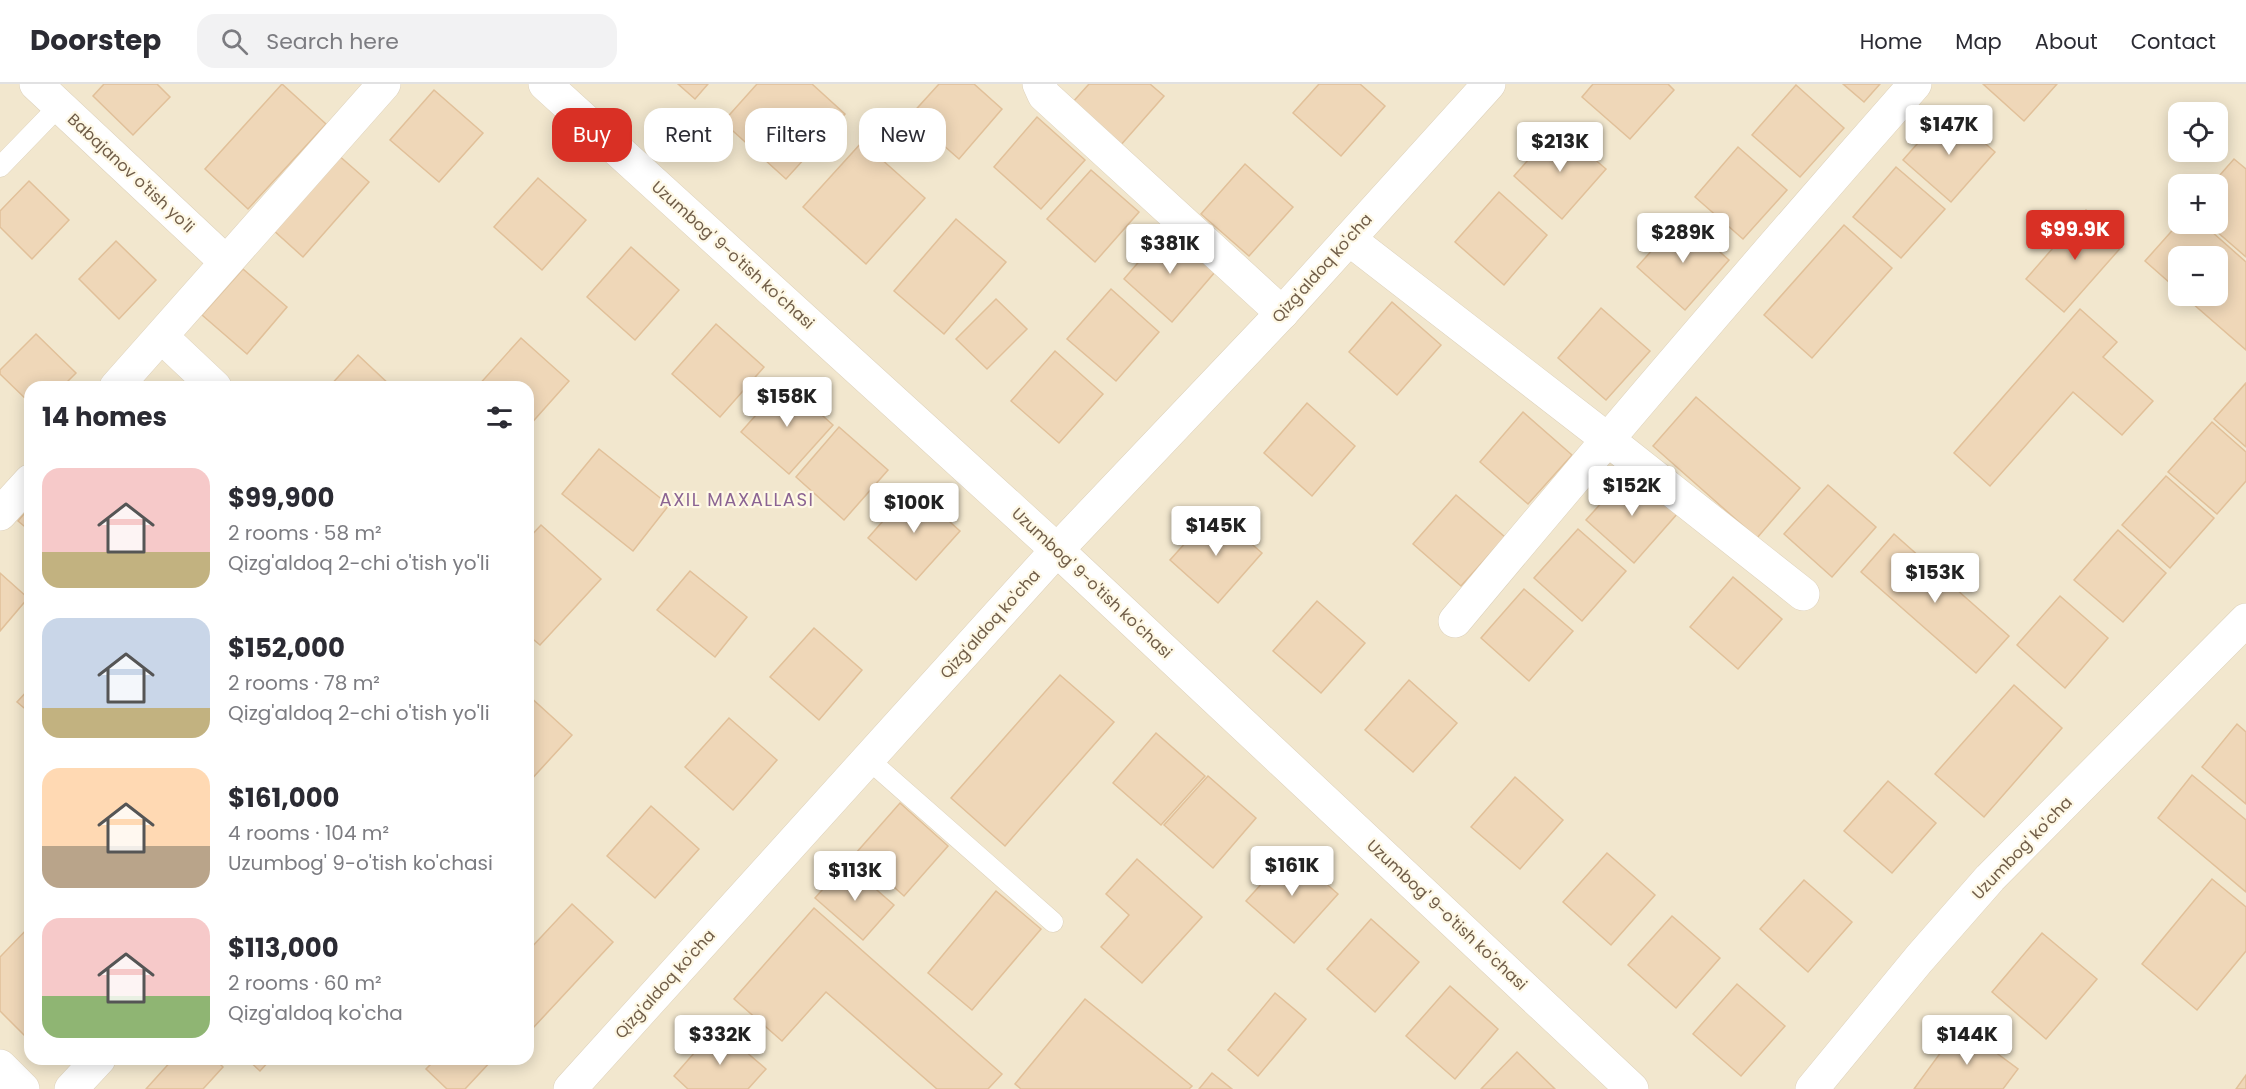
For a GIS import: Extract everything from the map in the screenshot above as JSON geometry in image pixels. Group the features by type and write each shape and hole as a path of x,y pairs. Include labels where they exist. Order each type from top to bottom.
{"street":[{"path":"122,381 384,84"},
{"name":"Uzumbog' 9-o'tish ko'chasi","path":"545,84 1057,550 1632,1089"},
{"path":"1039,84 1044,95 1282,313"},
{"name":"Qizg'aldoq ko'cha","path":"570,1089 1057,550 1282,313 1489,84"},
{"path":"1455,621 1786,230 1915,84"},
{"name":"Babajanov o'tish yo'li","path":"48,95 226,262"},
{"path":"1349,239 1803,594"},
{"path":"162,337 209,381"},
{"path":"0,514 24,488"},
{"name":"Uzumbog' ko'cha","path":"1812,1089 1990,878 2246,620"},
{"path":"71,1089 93,1065"},
{"path":"0,1066 23,1089"}],"lane":[{"path":"0,167 48,95"},
{"path":"868,759 1053,922"}],"shaded area":[{"path":"0,84 2246,84 2246,1089 0,1089"}],"building":[{"path":"104,84 157,84 170,97 133,135 93,96"},
{"path":"282,84 326,124 248,209 205,169"},
{"path":"678,84 708,84 695,99"},
{"path":"757,84 812,84 838,108 745,108 745,142 733,131 733,111"},
{"path":"939,84 974,84 1002,109 959,159 946,148 946,108 917,108"},
{"path":"1089,84 1150,84 1164,96 1120,146 1072,103"},
{"path":"1319,84 1360,84 1385,106 1341,156 1293,113"},
{"path":"1593,84 1668,84 1674,90 1630,139 1582,97"},
{"path":"1843,84 1880,84 1864,102"},
{"path":"1983,84 2057,84 2024,121"},
{"path":"1796,85 1844,128 1800,177 1752,135"},
{"path":"434,90 483,133 439,182 390,140"},
{"path":"1947,110 1995,152 1951,202 1903,160"},
{"path":"1037,117 1085,160 1041,209 994,167"},
{"path":"1557,127 1606,169 1562,219 1514,176"},
{"path":"859,145 859,162 884,162 925,198 866,264 803,207 844,162 847,162 847,159"},
{"path":"1738,147 1787,190 1743,239 1695,197"},
{"path":"337,154 369,182 303,257 272,229"},
{"path":"2234,159 2246,169 2246,257 2220,234 2228,234 2228,174 2221,174"},
{"path":"767,162 801,162 786,179"},
{"path":"1245,164 1293,207 1249,256 1201,214"},
{"path":"1896,167 1945,209 1901,258 1853,217"},
{"path":"1091,170 1139,212 1095,262 1047,219"},
{"path":"538,178 586,220 542,270 494,227"},
{"path":"29,181 69,220 32,259 0,227 0,211"},
{"path":"1499,192 1547,235 1504,285 1455,242"},
{"path":"2086,210 2124,244 2064,312 2026,279"},
{"path":"1681,218 1729,260 1685,310 1637,267"},
{"path":"956,219 1006,262 944,334 894,291"},
{"path":"1844,225 1892,268 1812,358 1764,315"},
{"path":"1167,229 1215,272 1172,322 1124,279"},
{"path":"2169,234 2214,234 2228,246 2168,246 2168,281 2145,261"},
{"path":"116,241 156,280 119,319 79,279"},
{"path":"2228,246 2246,262 2246,350 2195,306 2228,306"},
{"path":"631,247 679,290 635,340 587,297"},
{"path":"243,269 287,307 247,354 202,315"},
{"path":"1111,289 1159,332 1116,381 1067,339"},
{"path":"996,299 1027,329 987,369 956,339"},
{"path":"1392,302 1441,345 1397,395 1349,352"},
{"path":"1601,308 1650,351 1606,400 1558,358"},
{"path":"2080,309 2117,342 2103,357 2153,401 2122,435 2073,392 1990,486 1954,453"},
{"path":"716,324 764,367 720,417 672,374"},
{"path":"36,334 76,373 68,381 24,381 24,397 0,374 0,370"},
{"path":"521,338 569,381 534,420 534,381 482,381"},
{"path":"1055,351 1103,394 1059,443 1011,401"},
{"path":"358,355 386,381 334,381"},
{"path":"785,382 833,425 789,474 741,432"},
{"path":"2246,383 2246,447 2214,419"},
{"path":"1696,397 1800,488 1757,538 1653,446"},
{"path":"1307,403 1355,446 1312,496 1264,453"},
{"path":"1523,412 1572,455 1528,504 1480,462"},
{"path":"2212,422 2246,452 2246,481 2217,514 2168,472"},
{"path":"839,427 888,470 844,520 796,477"},
{"path":"599,449 669,505 633,551 562,494"},
{"path":"1630,471 1678,513 1634,563 1586,520"},
{"path":"2166,476 2214,518 2170,568 2122,525"},
{"path":"1828,485 1876,527 1832,577 1784,534"},
{"path":"912,488 960,531 916,580 868,538"},
{"path":"1456,495 1505,537 1461,586 1413,544"},
{"path":"1214,511 1262,553 1218,603 1170,560"},
{"path":"24,514 24,526 18,521"},
{"path":"541,525 601,579 540,645 534,640 534,533"},
{"path":"1578,529 1626,571 1582,621 1534,578"},
{"path":"2118,530 2166,573 2123,622 2074,580"},
{"path":"1894,534 2009,636 1976,673 1861,572"},
{"path":"690,571 747,617 715,657 657,610"},
{"path":"0,573 24,594 24,603 0,631"},
{"path":"1733,577 1782,619 1738,669 1690,627"},
{"path":"1524,589 1573,631 1529,681 1481,638"},
{"path":"2060,596 2108,638 2065,688 2017,645"},
{"path":"1317,601 1365,643 1321,693 1273,651"},
{"path":"814,628 862,670 819,720 770,677"},
{"path":"1060,675 1114,722 1005,846 951,798"},
{"path":"1409,680 1457,723 1413,772 1365,730"},
{"path":"2014,685 2062,728 1984,817 1935,774"},
{"path":"24,694 24,708 17,702"},
{"path":"534,700 572,735 534,776"},
{"path":"729,718 777,760 733,810 685,767"},
{"path":"2237,724 2246,732 2246,804 2202,767"},
{"path":"1156,733 1205,776 1161,825 1113,783"},
{"path":"2192,775 2246,820 2246,892 2158,818"},
{"path":"1208,776 1256,818 1213,868 1164,825"},
{"path":"1515,777 1563,820 1520,869 1471,827"},
{"path":"1888,781 1936,823 1892,873 1844,831"},
{"path":"900,803 948,846 904,896 856,853"},
{"path":"651,806 699,849 655,898 607,856"},
{"path":"1290,852 1338,894 1294,943 1246,901"},
{"path":"1607,853 1655,895 1611,945 1563,902"},
{"path":"1137,859 1202,917 1142,983 1101,947 1129,915 1106,894"},
{"path":"846,863 894,905 863,940 815,898"},
{"path":"2212,879 2246,907 2246,951 2197,1010 2142,964"},
{"path":"1804,880 1852,922 1808,972 1760,929"},
{"path":"996,891 1041,929 972,1010 928,973"},
{"path":"572,904 613,942 534,1027 534,945"},
{"path":"814,908 1002,1074 988,1089 937,1089 826,992 782,1041 734,999"},
{"path":"1672,916 1720,958 1676,1008 1628,965"},
{"path":"1371,919 1419,962 1375,1012 1327,969"},
{"path":"24,932 24,1035 0,1011 0,957"},
{"path":"2042,933 2097,979 2046,1039 1992,992"},
{"path":"1737,984 1785,1026 1741,1076 1693,1034"},
{"path":"1450,986 1498,1029 1455,1079 1406,1036"},
{"path":"1275,993 1306,1019 1258,1076 1228,1050"},
{"path":"1085,999 1192,1086 1189,1089 1021,1089 1015,1084"},
{"path":"1960,1026 2018,1069 2003,1089 1914,1089"},
{"path":"717,1027 766,1069 748,1089 688,1089 674,1076"},
{"path":"1517,1052 1555,1089 1481,1089"},
{"path":"168,1065 221,1065 223,1067 203,1089 146,1089"},
{"path":"254,1065 266,1065 260,1071"},
{"path":"430,1065 487,1065 465,1089 447,1089 426,1069"},
{"path":"1212,1073 1232,1089 1199,1089"},
{"path":"2246,1075 2246,1089 2236,1089"}],"district":[{"name":"AXIL MAXALLASI","path":"737,499"}]}
